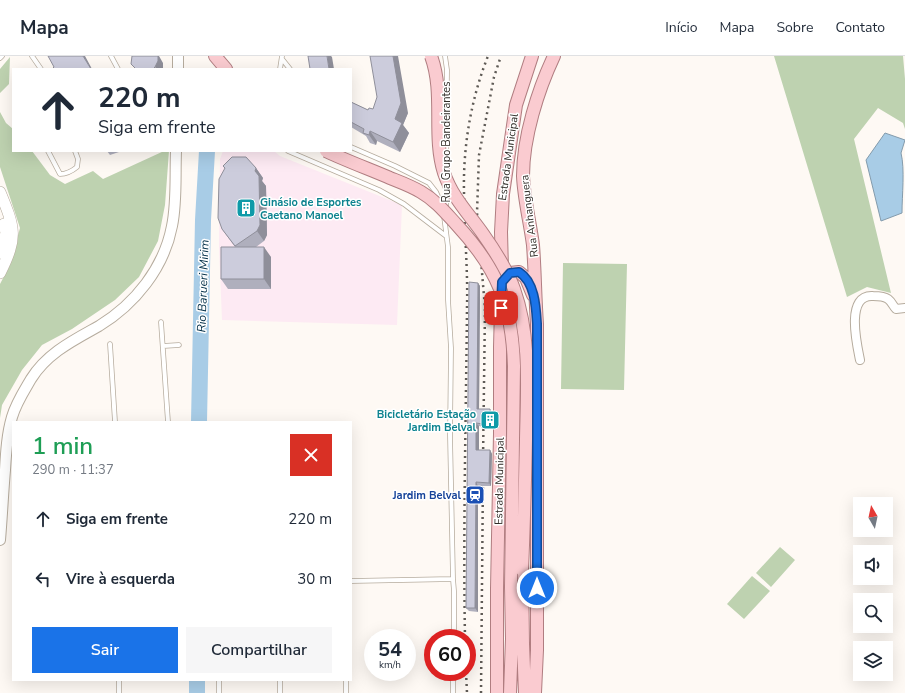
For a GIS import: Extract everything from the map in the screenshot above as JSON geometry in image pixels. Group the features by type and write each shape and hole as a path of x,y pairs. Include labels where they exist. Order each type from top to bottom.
{"main road":[{"path":"215,56 225,68"},
{"path":"431,56 438,80 440,151 446,177 454,195 483,234 506,271 514,290 523,324 526,343 527,393 522,570 525,693"},
{"name":"Estrada Municipal","path":"497,693 497,589 502,282 501,232 503,194 506,160 516,105 532,56"},
{"name":"Rua Anhanguera","path":"535,693 537,650 537,324 536,279 525,194 524,164 529,129 540,87 554,56"},
{"path":"328,152 412,187 436,203 474,243 488,264 500,288 508,310 513,342 514,366 512,639 510,693"},
{"path":"0,192 10,217 14,234 10,252 0,273"},
{"path":"0,212 6,233 0,253"},
{"path":"502,282 510,273 519,272 526,278 536,304"}],"street":[{"path":"0,540 8,437 12,416 16,406 32,378 45,362 76,338 114,317 135,297 156,269 165,250 172,227 174,212 176,152"},
{"path":"860,360 855,328 855,315 862,300 867,296 881,296 888,299 896,309 905,308"}],"lane":[{"path":"32,56 40,68"},
{"path":"111,56 117,68"},
{"name":"Rua Grupo Bandeirantes","path":"444,56 447,70 446,228"},
{"path":"280,68 282,58"},
{"path":"282,58 289,68"},
{"path":"352,147 429,183 441,201 448,247 454,629"},
{"path":"49,152 60,174 66,174 77,167 78,159 75,152"},
{"path":"290,152 386,193 404,204 446,236"},
{"path":"161,322 164,346 168,421"},
{"path":"110,344 115,421"},
{"path":"164,346 179,345"},
{"path":"352,581 453,579"},
{"path":"119,681 119,693"},
{"path":"219,681 219,693"},
{"path":"280,681 280,693"},
{"path":"346,681 346,693"},
{"path":"453,681 453,693"}],"shaded area":[{"path":"223,152 275,152 280,156 402,205 397,325 222,320 219,247 220,159"}],"green space":[{"path":"774,56 903,56 905,79 905,129 903,123 878,108 854,139 891,293 867,287 847,297"},
{"path":"10,57 9,84 0,93 0,69"},
{"path":"0,112 6,123 12,128 12,152 33,152 50,175 65,184 93,171 103,179 162,152 169,152 165,205 158,241 139,277 115,300 72,329 42,345 22,370 2,405 0,418 0,284 10,265 20,228 0,167"},
{"path":"563,263 627,264 624,390 561,389"},
{"path":"780,547 795,560 771,587 756,573"},
{"path":"752,576 770,591 744,619 727,604"}],"water":[{"path":"885,133 905,140 901,153 903,174 902,213 881,221 866,160"}],"building":[{"path":"48,56 83,56 90,68 53,68 54,67"},
{"path":"132,56 158,56 158,61 154,68 135,68 131,64"},
{"path":"308,56 327,56 329,68 310,68"},
{"path":"370,56 393,56 401,103 395,119 402,123 393,142 370,131 369,135 363,133 364,129 352,123 352,102 368,110 369,108 373,109 377,97"},
{"name":"Ginásio de Esportes Caetano Manoel","path":"232,157 246,157 256,168 255,171 259,176 260,225 257,231 235,246 222,229 218,218 219,179 225,168 223,166"},
{"path":"221,247 264,247 264,279 221,279"},
{"path":"469,282 478,283 477,409 490,409 490,425 476,423 476,450 490,450 489,483 476,482 475,608 466,608"}],"waterway":[{"name":"Rio Barueri Mirim","path":"199,421 203,220 207,152"},
{"name":"Rio Barueri Mirim","path":"197,681 197,693"}],"railway":[{"path":"465,629 464,514 467,292 464,175 469,123 477,89 488,56"},
{"path":"483,461 485,308 477,213 479,155 494,77 501,56"},
{"path":"481,693 483,475"},
{"path":"466,681 467,693"}],"place":[{"name":"Ginásio de Esportes Caetano Manoel","path":"246,208"},
{"name":"Bicicletário Estação Jardim Belval","path":"490,420"},
{"name":"Jardim Belval","path":"475,495"}],"route":[{"path":"501,308 502,282 510,273 519,272 523,274 532,291 536,304 537,324 537,588"}]}
